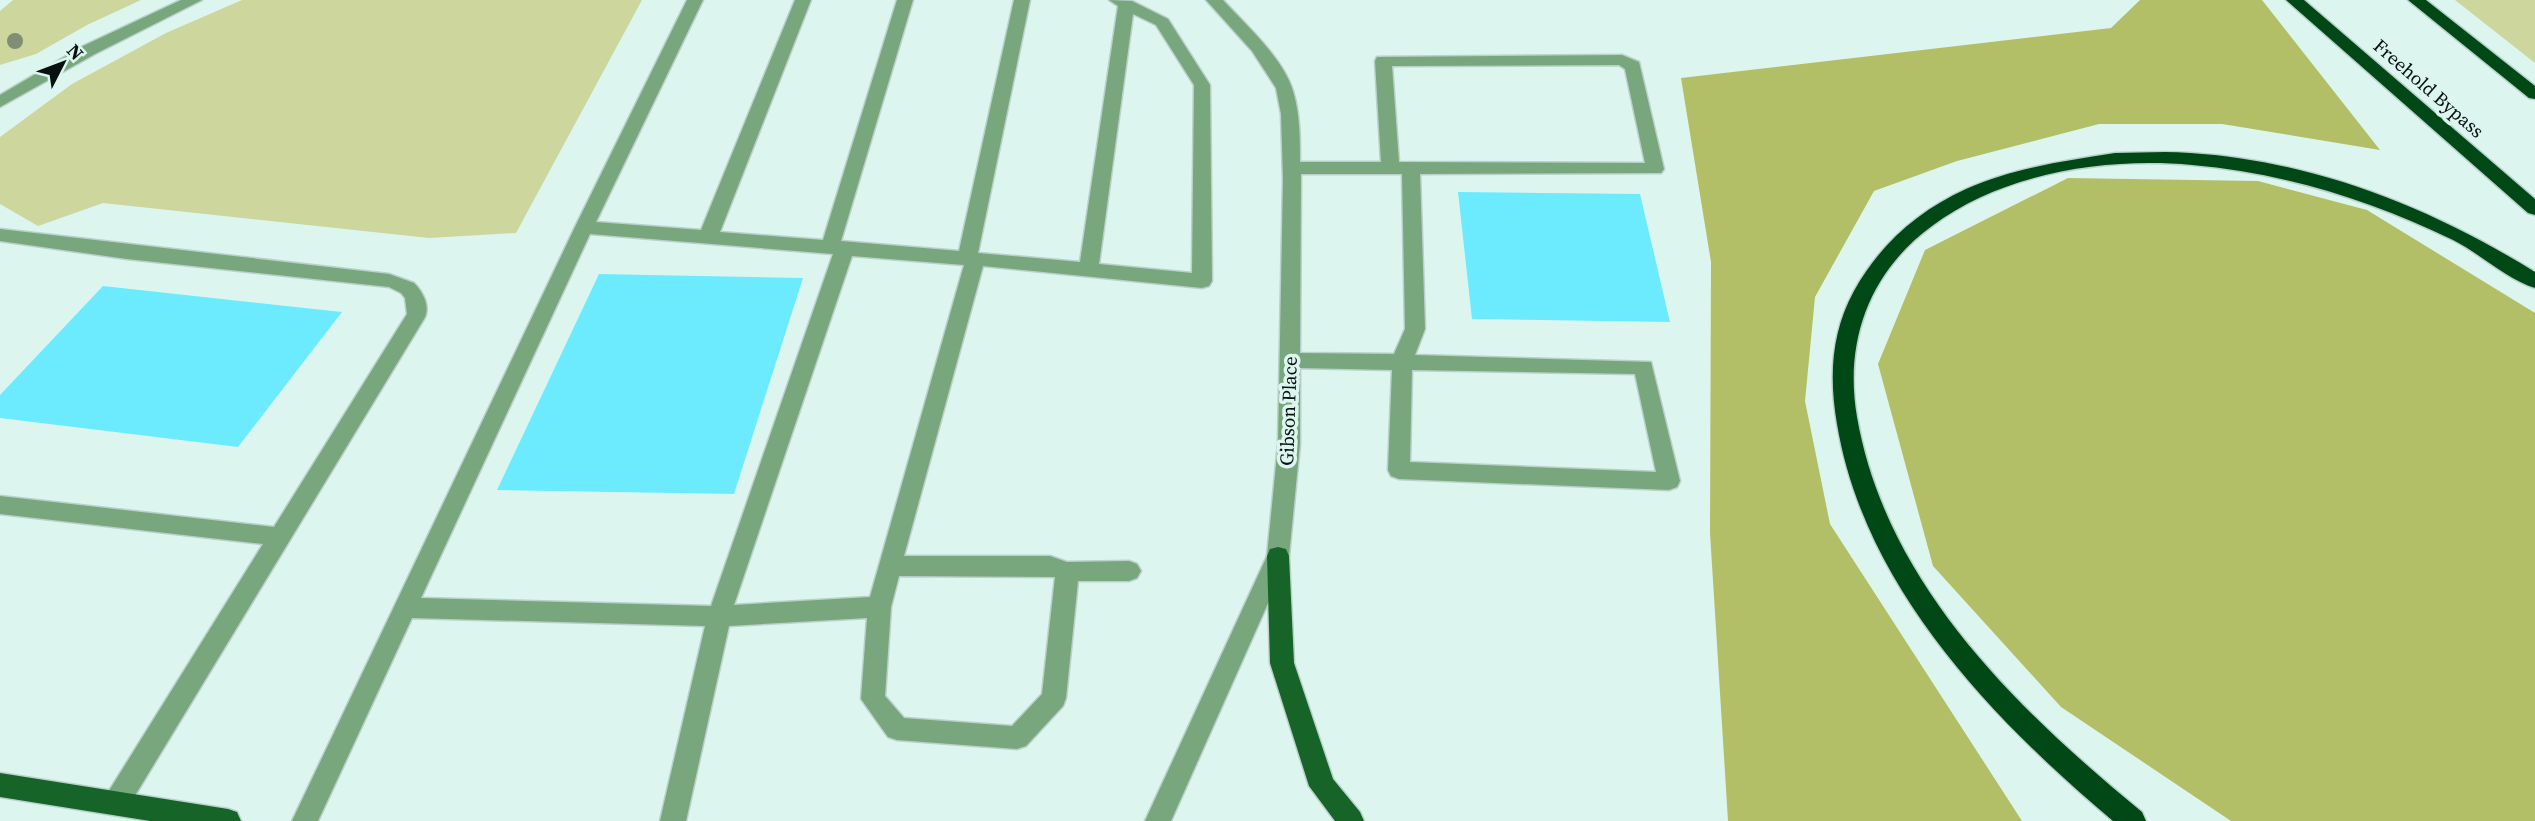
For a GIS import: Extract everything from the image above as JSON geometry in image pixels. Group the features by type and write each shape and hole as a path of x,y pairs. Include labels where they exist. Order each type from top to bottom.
{"highway":[{"name":"Freehold Bypass","path":"2294,0 2535,209"},
{"path":"2416,0 2535,94"},
{"path":"2133,821 2059,758 1996,693 1948,636 1910,581 1879,527 1857,469 1845,421 1842,371 1849,325 1866,284 1892,248 1920,223 1954,201 1998,182 2035,171 2105,160 2209,161 2284,173 2391,204 2474,243 2535,281"}],"main road":[{"path":"1278,556 1282,663 1322,786 1352,821"},
{"path":"0,785 228,821"}],"street":[{"path":"0,102 89,50 194,0"},
{"path":"305,821 584,227 695,0"},
{"path":"708,237 803,0"},
{"path":"673,821 719,616 837,248 905,0"},
{"path":"1022,0 971,258 879,607 873,699 898,729 1017,738 1054,698 1067,572"},
{"name":"Gibson Place","path":"1158,821 1278,556 1289,444 1292,168 1290,114 1284,88 1259,48 1214,0"},
{"path":"584,227 971,258 1090,270 1202,281 1202,85 1162,22 1121,2 1090,270"},
{"path":"1290,360 1402,360 1644,368 1669,481 1399,470 1402,360 1415,329 1400,168 1383,61 1622,60 1633,66 1655,169 1400,168 1292,168"},
{"path":"0,235 127,252 380,279 399,282 410,289 416,298 417,314 116,803"},
{"path":"0,505 280,537"},
{"path":"890,566 1050,566 1067,572 1129,571"},
{"path":"405,608 719,616 879,607"}],"green space":[{"path":"13,0 141,0 87,25 36,54 0,65 0,11"},
{"path":"242,0 642,0 516,233 429,238 103,203 38,226 0,204 0,137 72,84 166,33"},
{"path":"2140,0 2262,0 2380,150 2222,124 2099,124 1957,161 1874,191 1815,297 1805,401 1830,524 2022,821 1728,821 1710,533 1711,262 1681,78 2111,28"},
{"path":"2455,0 2535,0 2535,63"},
{"path":"2068,178 2258,181 2367,210 2535,313 2535,821 2231,821 2061,707 1933,566 1878,364 1925,250"}],"building":[{"path":"1458,192 1640,194 1670,322 1472,319"},
{"path":"599,274 803,278 734,494 497,490"},
{"path":"103,286 342,312 238,447 0,418 0,395"}]}
